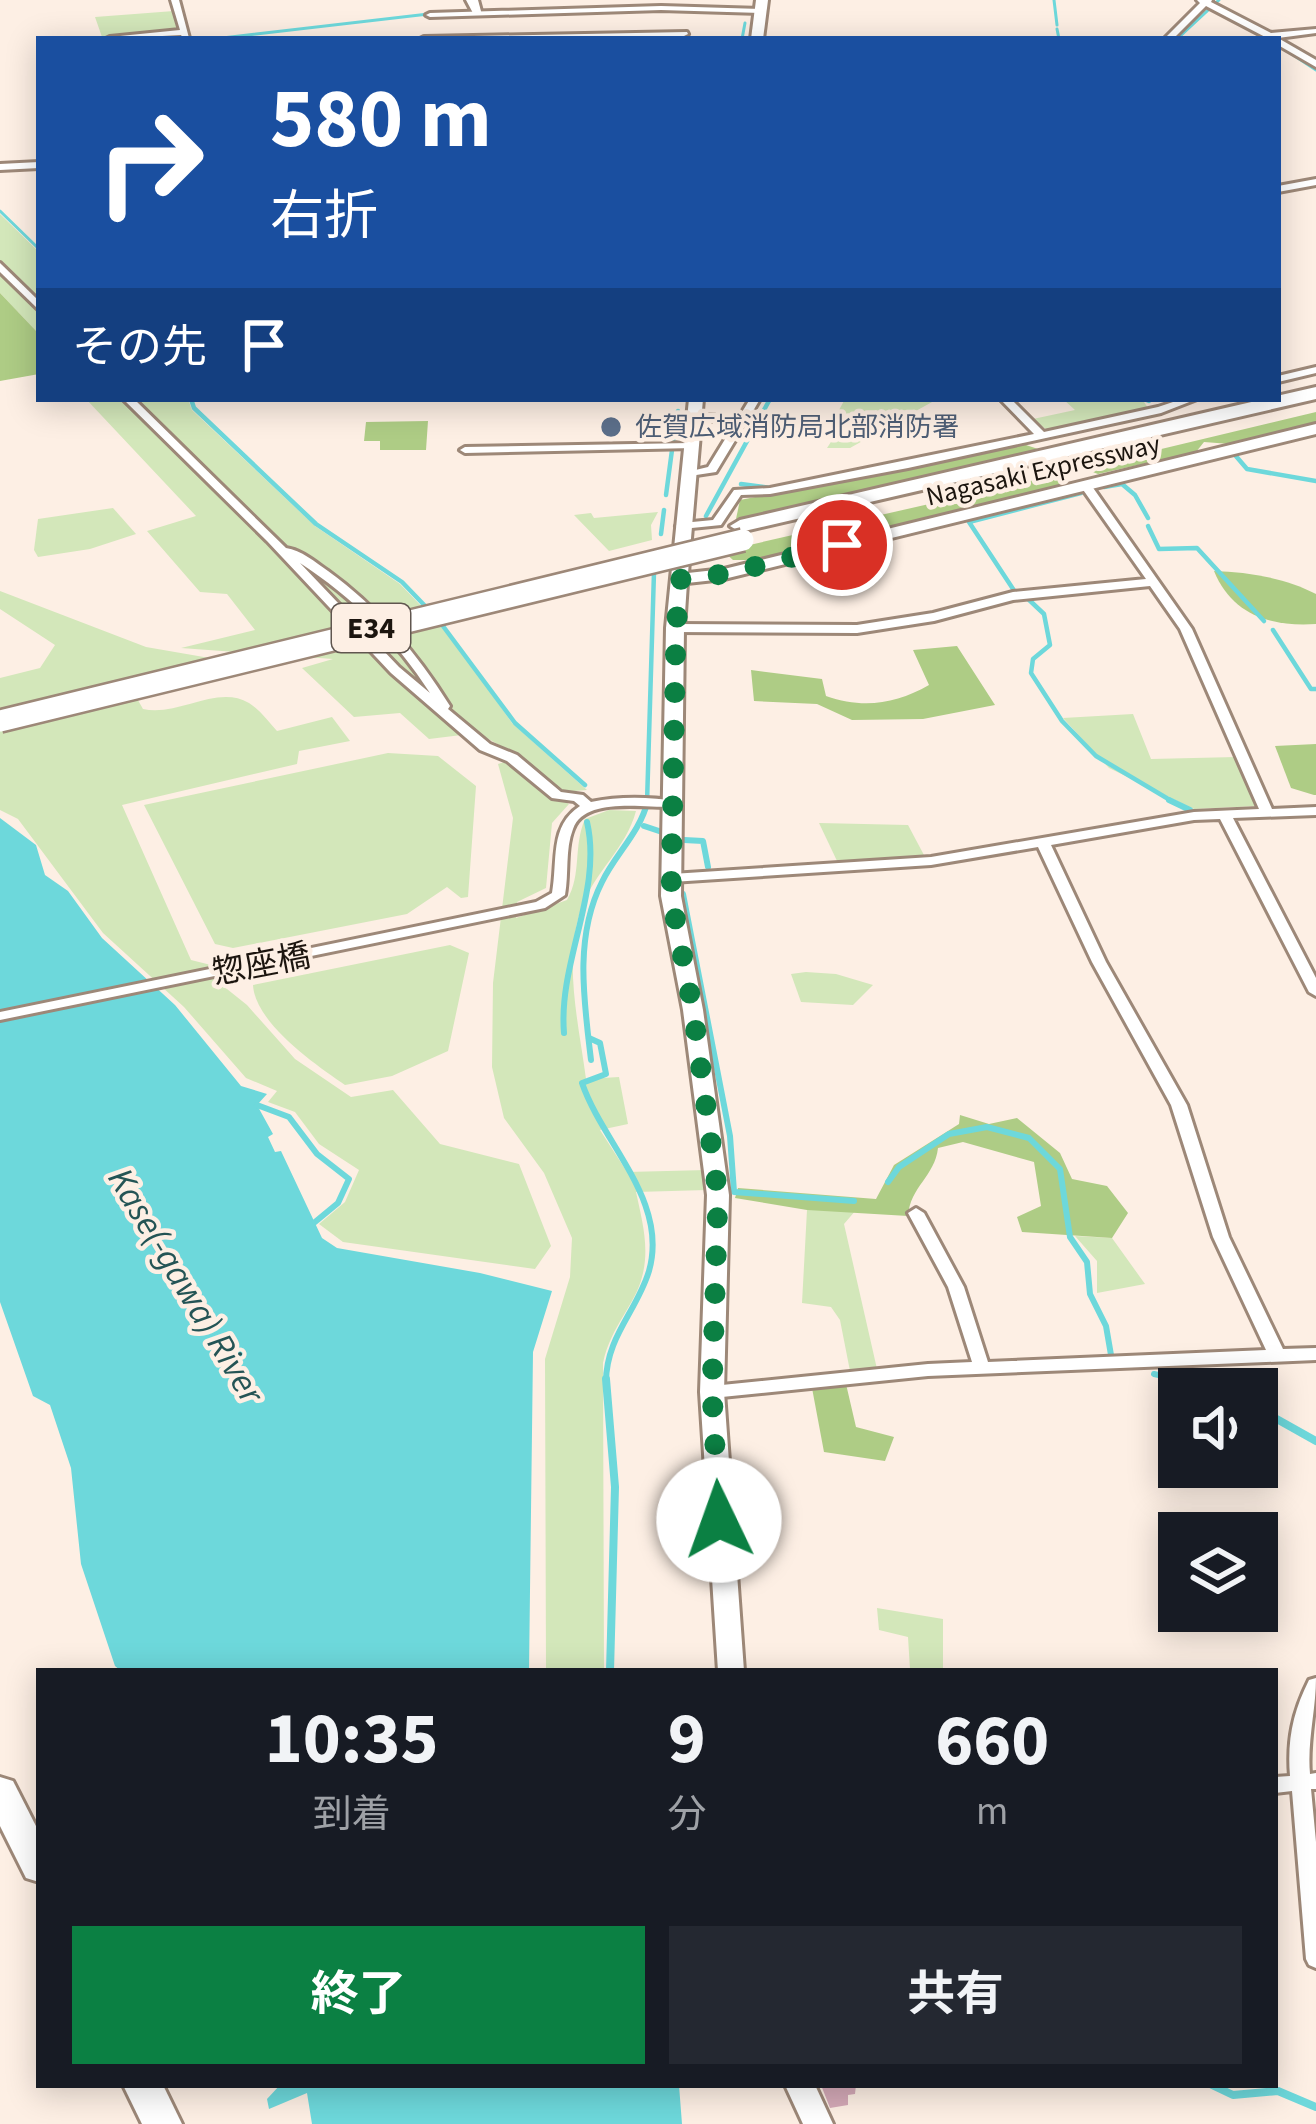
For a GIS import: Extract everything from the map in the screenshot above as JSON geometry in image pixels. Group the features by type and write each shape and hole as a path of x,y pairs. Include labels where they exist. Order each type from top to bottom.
{"highway":[{"name":"Nagasaki Expressway","path":"1281,402 1316,393"},
{"name":"Nagasaki Expressway","path":"0,707 1279,402"},
{"name":"Nagasaki Expressway","path":"0,721 741,533 1316,405"},
{"path":"0,1791 36,1861"},
{"path":"144,2088 162,2124"}],"main road":[{"path":"757,36 761,6"},
{"path":"695,408 682,526 667,804 672,878 718,1195 712,1392 731,1668"},
{"path":"681,579 724,574 1316,429"},
{"path":"801,2088 818,2124"}],"street":[{"path":"175,0 186,36"},
{"path":"1171,36 1208,2 1271,36"},
{"path":"475,6 478,36"},
{"path":"430,15 475,6 761,6"},
{"path":"684,36 705,9"},
{"path":"1281,37 1316,31"},
{"path":"1281,42 1316,64"},
{"path":"0,167 36,165"},
{"path":"1281,188 1316,182"},
{"path":"0,266 36,304"},
{"path":"1281,378 1316,370"},
{"path":"131,402 271,539 395,670 485,748 512,758 557,795 578,798 590,808 667,804"},
{"path":"145,402 152,424"},
{"path":"687,475 712,470 753,402"},
{"path":"1008,402 1042,436"},
{"path":"682,526 717,523 738,492 793,487 1042,436 1180,402"},
{"path":"695,408 769,423"},
{"path":"465,450 690,446"},
{"path":"1085,484 1186,629 1267,812"},
{"path":"271,539 352,590 411,650 451,718"},
{"path":"676,628 857,629 934,617 1029,593 1155,582"},
{"name":"惣座橋","path":"0,1016 523,910 558,896 566,828 572,818 590,808"},
{"path":"672,878 854,869 1044,845 1225,813 1316,811"},
{"path":"1225,813 1316,992"},
{"path":"1044,845 1099,962 1179,1105 1221,1237 1276,1355"},
{"path":"916,1213 956,1287 982,1368"},
{"path":"712,1392 982,1368 1316,1354"},
{"path":"1316,1685 1304,1710 1298,1749 1310,1783 1316,1959"},
{"path":"1278,1785 1310,1783"}],"green space":[{"path":"174,11 182,31 102,36 95,17"},
{"path":"0,214 36,249 36,331 0,293"},
{"path":"0,293 36,331 36,375 0,381"},
{"path":"89,402 189,402 192,410 315,526 400,584 453,639 512,723 587,790 550,793 569,804 552,823 546,888 517,902 516,918 567,900 585,819 609,810 636,811 587,896 576,929 574,994 586,1079 619,1077 628,1124 600,1130 627,1172 707,1170 707,1190 636,1192 644,1266 603,1363 604,1668 546,1668 545,1359 570,1277 572,1238 544,1173 504,1118 492,1067 493,983 513,818 498,764 520,757 478,733 429,739 400,713 354,717 302,668 333,659 181,648 255,630 227,594 200,592 147,531 196,516"},
{"path":"843,402 932,402 850,448 827,448 840,428 833,421"},
{"path":"1066,402 1144,402 1148,408 1047,430 1033,419 1075,410"},
{"path":"1316,412 1316,423 1230,444 1204,442 1196,452 1098,474 1082,468"},
{"path":"428,421 426,450 380,450 380,441 364,441 366,422"},
{"path":"1023,444 1041,450 736,519 740,500"},
{"path":"1065,473 1067,483 752,560 733,560 723,551"},
{"path":"113,508 136,534 90,549 38,557 34,550 38,519"},
{"path":"658,512 651,525 652,540 609,551 574,515 591,513 594,518"},
{"path":"1214,571 1266,577 1316,594 1316,624 1284,623 1255,615 1231,598"},
{"path":"0,591 146,647 250,665 135,695 143,709 237,698 253,706 277,731 332,717 350,741 299,751 297,764 122,805 191,960 211,965 222,985 247,1005 295,1059 351,1097 393,1090 440,1144 519,1164 551,1246 535,1269 343,1242 319,1224 345,1202 359,1170 319,1144 295,1112 268,1102 277,1091 246,1078 184,1007 103,933 18,819 0,810 0,678 40,668 55,645 0,609"},
{"path":"957,646 995,705 923,719 852,720 817,704 754,701 751,670 822,679 826,696 840,700 866,703 904,697 929,685 913,650"},
{"path":"1133,714 1151,759 1236,757 1258,806 1194,809 1109,768 1063,718"},
{"path":"1316,744 1314,795 1291,788 1275,746"},
{"path":"388,753 438,756 476,786 468,897 461,898 447,887 407,914 233,948 215,944 144,805"},
{"path":"819,823 908,825 925,857 838,863"},
{"path":"450,945 469,953 448,1051 392,1076 345,1085 289,1042 256,999 253,985"},
{"path":"791,974 836,974 873,985 853,1005 801,1002"},
{"path":"960,1115 989,1124 1017,1118 1060,1153 1072,1179 1107,1186 1128,1213 1112,1238 1022,1232 1017,1217 1041,1206 1034,1162 963,1142 938,1148 908,1216 807,1210 735,1198 738,1188 876,1199 894,1165 959,1124"},
{"path":"807,1210 856,1210 844,1224 877,1369 850,1371 840,1320 831,1307 802,1303"},
{"path":"1075,1236 1112,1238 1145,1284 1097,1293 1097,1261"},
{"path":"846,1384 856,1427 894,1437 885,1461 824,1452 812,1388"},
{"path":"877,1608 943,1619 943,1668 910,1668 908,1637 879,1630"}],"water":[{"name":"Kase(-gawa) River","path":"0,818 36,845 45,875 68,891 102,938 175,1005 241,1086 267,1094 257,1105 273,1134 268,1137 275,1152 281,1151 322,1238 337,1248 552,1291 533,1352 529,1668 117,1668 81,1564 71,1468 50,1405 33,1396 0,1302"},
{"path":"277,2088 679,2088 682,2124 312,2124 307,2093 269,2109 267,2099"}],"waterway":[{"path":"1054,0 1057,25"},
{"path":"1180,36 1219,0"},
{"path":"240,36 437,13"},
{"path":"743,36 745,23"},
{"path":"1057,29 1058,36"},
{"path":"1281,47 1316,70"},
{"path":"0,211 36,246"},
{"path":"192,402 316,524 402,582 428,609"},
{"path":"706,516 768,402"},
{"path":"673,442 678,411"},
{"path":"666,495 672,450"},
{"path":"1235,455 1247,469 1316,481"},
{"path":"741,484 771,488 879,466"},
{"path":"1104,487 1122,484 1135,495 1148,518"},
{"path":"1015,592 969,522 1081,493"},
{"path":"661,534 664,510"},
{"path":"1148,526 1159,549 1197,548 1264,621"},
{"path":"647,803 654,572"},
{"path":"1026,597 1044,614 1050,645 1033,659 1031,673 1062,721 1096,756 1174,802"},
{"path":"437,618 515,723 585,785"},
{"path":"1273,630 1311,689 1316,689"},
{"path":"1169,800 1174,802"},
{"path":"1174,802 1190,810"},
{"path":"591,1060 583,969 587,925 602,882 647,803"},
{"path":"564,1033 567,980 589,874 587,822"},
{"path":"644,826 662,832"},
{"path":"684,840 703,841 708,867"},
{"path":"683,894 730,1136 734,1192 854,1201"},
{"path":"589,1038 600,1043 606,1074 582,1083 642,1197 653,1245 644,1285 611,1351 606,1380"},
{"path":"257,1105 289,1117 317,1154 349,1179 338,1203 315,1222"},
{"path":"888,1182 899,1167 949,1134 987,1127 1029,1138 1060,1169 1070,1237 1087,1262 1090,1294 1106,1326 1111,1355"},
{"path":"1154,1374 1158,1375"},
{"path":"606,1380 615,1487 610,1668"},
{"path":"1278,1420 1316,1441"},
{"path":"1218,2088 1233,2095 1278,2091 1316,2107"}],"place":[{"name":"佐賀広域消防局北部消防署","path":"611,427"}],"route":[{"path":"719,1520 712,1392 718,1195 693,1010 671,896 681,579 724,574 842,545"}]}
